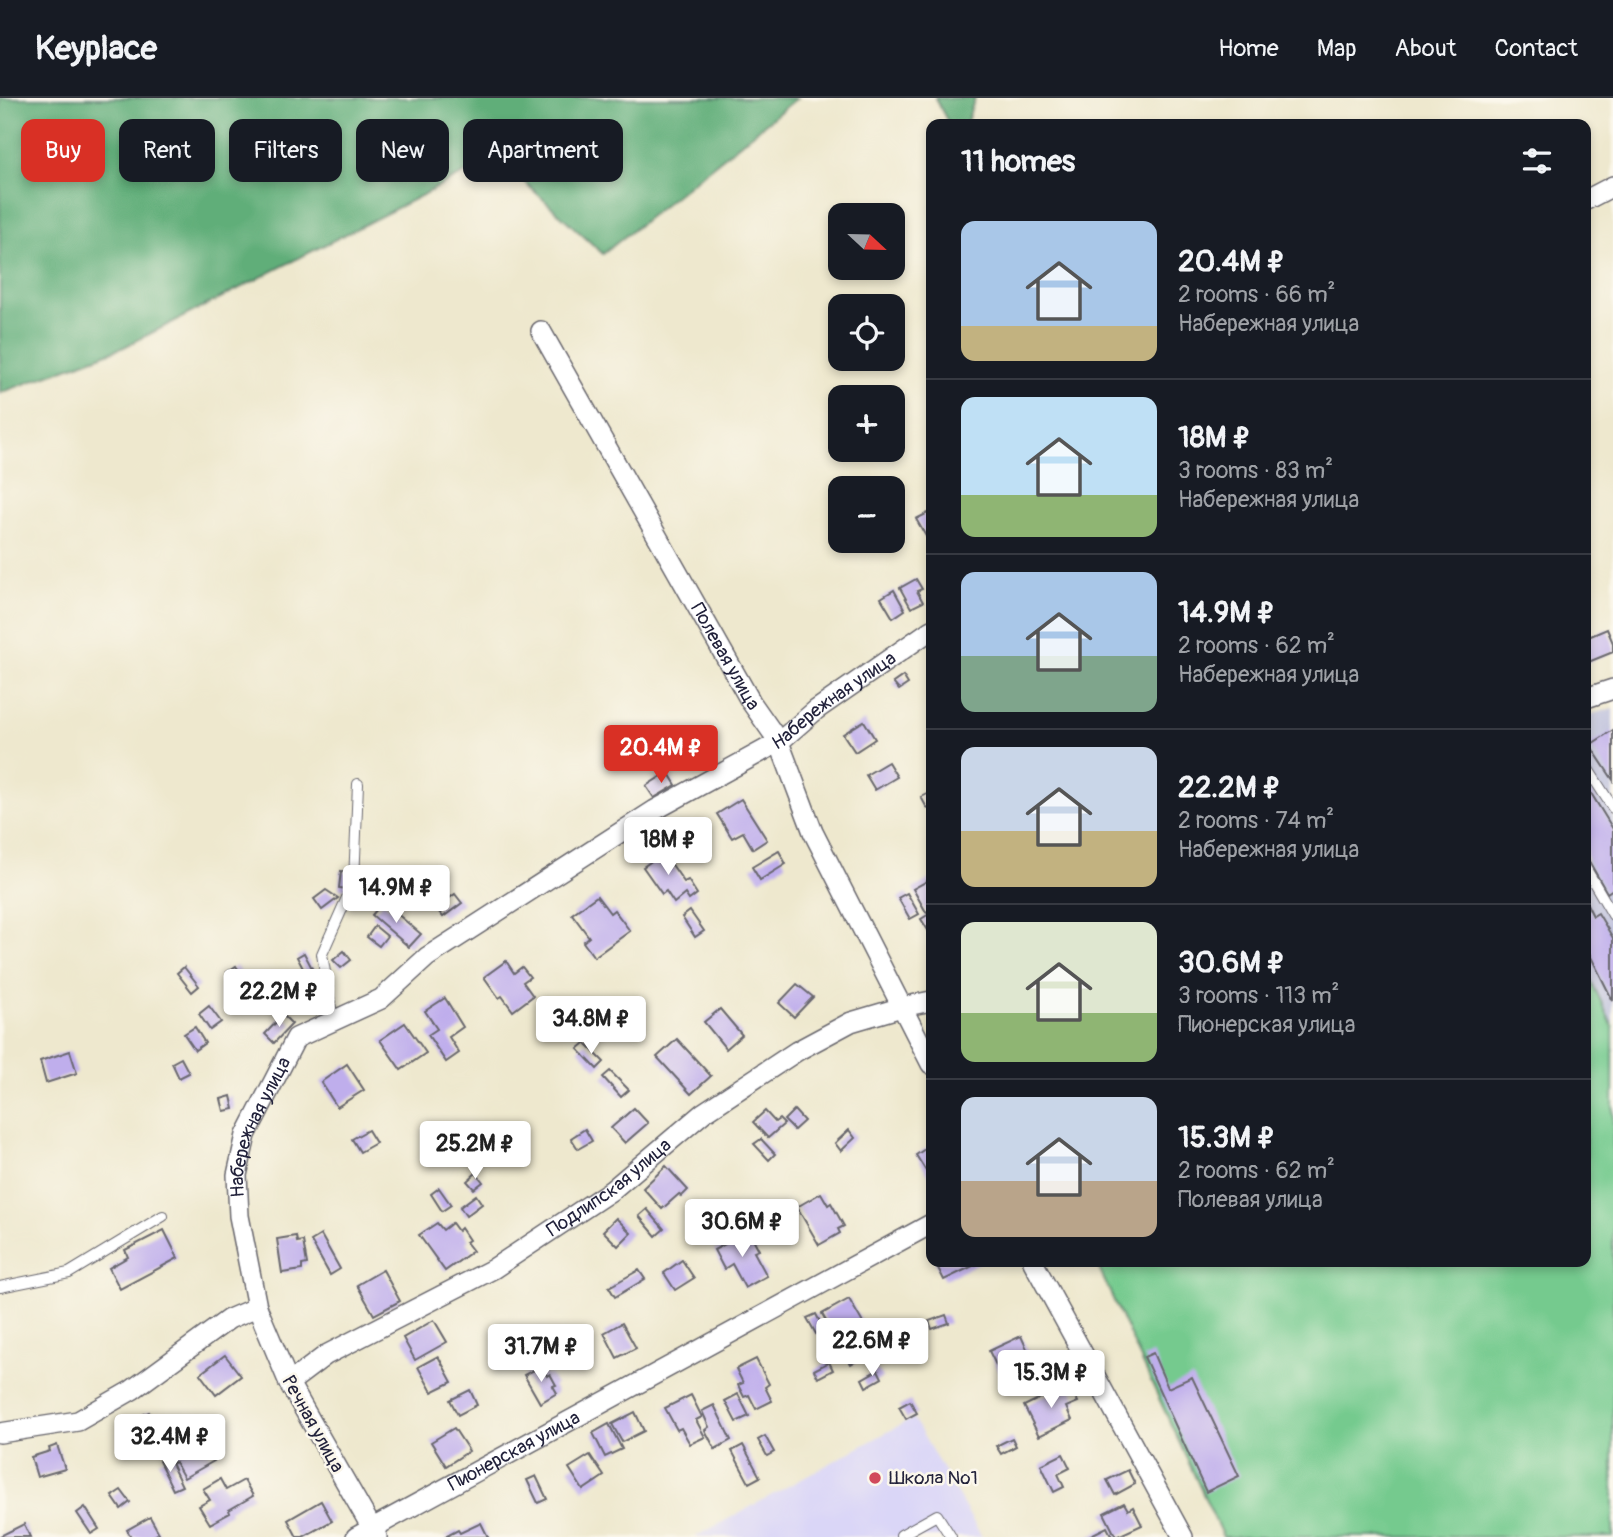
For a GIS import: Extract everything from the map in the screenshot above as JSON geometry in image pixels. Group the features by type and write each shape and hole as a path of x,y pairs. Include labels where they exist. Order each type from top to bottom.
{"street":[{"path":"1591,197 1613,186"},
{"name":"Полевая улица","path":"541,331 751,702 779,742 813,832 926,1054"},
{"name":"Набережная улица","path":"257,1307 239,1216 236,1174 246,1135 296,1038 381,999 427,957 655,810 779,742 816,710 926,633"},
{"path":"1591,696 1613,689"},
{"name":"Подлипская улица","path":"289,1383 326,1355 493,1269 612,1190 703,1113 797,1051 851,1021 926,1002"},
{"name":"Пионерская улица","path":"368,1534 926,1227"},
{"path":"1036,1267 1183,1537"},
{"path":"0,1433 78,1421 132,1390 229,1319 257,1307"},
{"name":"Речная улица","path":"257,1307 289,1383 368,1534"}],"lane":[{"path":"1591,774 1613,808"},
{"path":"333,1021 322,954 354,882 358,784"},
{"path":"1591,878 1613,915"},
{"path":"0,1287 69,1273 163,1216"},
{"path":"901,1535 937,1515 951,1537"}],"shaded area":[{"path":"1613,708 1613,1027 1591,981 1591,715"},
{"name":"Школа №1","path":"913,1418 982,1537 695,1537"}],"green space":[{"path":"0,98 797,98 603,254 524,182 623,182 623,119 463,119 463,174 449,181 449,119 356,119 356,182 448,182 124,347 0,393"},
{"path":"935,98 975,98 968,119 946,119"},
{"path":"1591,981 1613,1027 1613,1537 1223,1537 1098,1267 1591,1267"}],"building":[{"path":"926,514 926,536 916,519"},
{"path":"916,579 922,589 917,591 923,602 911,608 900,588"},
{"path":"894,590 905,610 893,618 881,598"},
{"path":"1607,629 1613,643 1613,652 1591,661 1591,636"},
{"path":"903,676 908,684 899,690 893,683"},
{"path":"864,721 875,739 855,752 843,734"},
{"path":"1613,730 1613,780 1591,747"},
{"path":"888,762 897,777 875,790 866,775"},
{"path":"668,772 676,785 654,798 646,786"},
{"path":"1591,793 1613,829 1613,889 1607,893 1591,865"},
{"path":"741,799 767,840 753,849 743,832 732,838 717,814"},
{"path":"659,846 684,882 688,880 697,894 689,900 685,894 674,903 666,891 662,894 643,867 653,860 648,854"},
{"path":"779,851 786,864 760,880 752,867"},
{"path":"341,871 348,872 347,889 339,888"},
{"path":"926,882 926,912 913,889"},
{"path":"326,890 338,898 322,910 314,899"},
{"path":"907,893 919,914 910,919 898,898"},
{"path":"455,894 462,903 443,917 436,908"},
{"path":"597,896 610,913 614,910 630,931 594,957 583,942 589,937 572,914"},
{"path":"383,902 421,934 409,947 372,915"},
{"path":"690,911 704,931 695,937 682,917"},
{"path":"1591,912 1593,916 1598,913 1613,938 1613,1001 1591,957"},
{"path":"375,926 387,936 379,946 367,937"},
{"path":"344,951 351,960 341,968 333,960"},
{"path":"304,953 313,970 306,974 297,957"},
{"path":"506,961 514,973 522,967 530,977 523,982 533,996 513,1011 502,996 499,998 484,977"},
{"path":"236,966 244,978 235,984 227,972"},
{"path":"184,967 199,986 192,992 177,973"},
{"path":"797,984 813,997 794,1017 779,1003"},
{"path":"445,998 463,1027 449,1037 459,1053 446,1062 428,1035 437,1029 425,1011"},
{"path":"209,1006 221,1022 210,1030 199,1014"},
{"path":"720,1009 742,1035 726,1049 704,1022"},
{"path":"283,1015 292,1024 274,1043 265,1034"},
{"path":"405,1023 426,1053 401,1070 380,1040"},
{"path":"195,1027 205,1043 195,1050 184,1034"},
{"path":"677,1039 711,1076 691,1094 657,1057"},
{"path":"585,1043 604,1062 597,1069 578,1049"},
{"path":"70,1051 77,1073 46,1083 40,1061"},
{"path":"181,1058 189,1073 179,1078 172,1063"},
{"path":"347,1064 364,1090 337,1107 321,1082"},
{"path":"610,1071 629,1090 621,1097 603,1077"},
{"path":"231,1096 234,1109 224,1111 221,1099"},
{"path":"634,1108 648,1123 625,1143 611,1128"},
{"path":"794,1110 804,1121 794,1130 784,1120"},
{"path":"765,1111 775,1122 779,1119 784,1124 768,1138 753,1122"},
{"path":"585,1129 592,1141 578,1149 571,1138"},
{"path":"368,1130 376,1143 360,1152 352,1139"},
{"path":"849,1130 855,1138 841,1151 835,1143"},
{"path":"761,1139 775,1154 769,1160 754,1144"},
{"path":"926,1148 926,1171 916,1155"},
{"path":"666,1166 688,1190 662,1209 643,1188"},
{"path":"476,1173 483,1182 474,1189 467,1181"},
{"path":"439,1188 451,1205 442,1211 431,1194"},
{"path":"821,1193 828,1205 831,1203 844,1226 838,1229 840,1233 819,1245 797,1207"},
{"path":"476,1195 482,1204 466,1216 460,1207"},
{"path":"647,1209 664,1229 656,1236 639,1216"},
{"path":"616,1218 631,1233 618,1246 603,1231"},
{"path":"437,1223 443,1230 452,1223 458,1231 461,1228 473,1251 445,1271 419,1235"},
{"path":"164,1230 178,1258 120,1289 109,1268 128,1257 125,1250"},
{"path":"749,1231 759,1250 754,1252 767,1276 745,1288 732,1264 724,1269 714,1250"},
{"path":"321,1235 340,1269 330,1275 311,1241"},
{"path":"296,1236 297,1242 303,1241 307,1264 302,1265 302,1270 282,1273 277,1239"},
{"path":"682,1260 694,1278 675,1290 664,1273"},
{"path":"938,1267 971,1267 944,1280"},
{"path":"383,1270 400,1301 374,1315 357,1285"},
{"path":"639,1270 645,1279 615,1297 609,1287"},
{"path":"849,1299 878,1349 851,1364 822,1314"},
{"path":"816,1314 824,1330 816,1334 807,1318"},
{"path":"946,1315 949,1323 932,1329 929,1321"},
{"path":"434,1320 447,1342 415,1360 403,1338"},
{"path":"622,1323 636,1348 617,1358 604,1333"},
{"path":"1021,1336 1031,1358 1000,1373 989,1351"},
{"path":"1153,1353 1168,1388 1192,1377 1239,1476 1206,1492 1144,1357"},
{"path":"225,1355 241,1376 216,1395 200,1374"},
{"path":"438,1356 452,1382 432,1392 418,1367"},
{"path":"756,1359 769,1384 765,1387 772,1401 756,1409 749,1395 744,1397 738,1385 743,1383 736,1369"},
{"path":"829,1362 833,1370 818,1378 814,1370"},
{"path":"542,1366 547,1376 550,1374 557,1393 540,1403 524,1375"},
{"path":"878,1370 882,1378 866,1387 862,1379"},
{"path":"1069,1384 1078,1402 1066,1407 1072,1420 1039,1436 1024,1406"},
{"path":"470,1390 477,1405 458,1415 450,1400"},
{"path":"738,1394 749,1416 736,1422 725,1401"},
{"path":"691,1395 702,1417 696,1420 705,1437 690,1444 681,1428 677,1430 665,1408"},
{"path":"910,1401 917,1413 906,1419 899,1407"},
{"path":"714,1405 731,1440 715,1449 705,1430 709,1427 702,1411"},
{"path":"149,1412 162,1438 137,1451 126,1429 142,1422 140,1416"},
{"path":"635,1412 644,1431 622,1442 612,1424"},
{"path":"609,1424 622,1449 605,1457 593,1433"},
{"path":"194,1427 214,1461 184,1478 163,1445"},
{"path":"454,1428 469,1451 446,1466 431,1442"},
{"path":"765,1436 774,1452 767,1456 758,1440"},
{"path":"1012,1438 1016,1446 1001,1454 996,1446"},
{"path":"57,1445 65,1469 37,1477 31,1457 50,1451 49,1448"},
{"path":"743,1445 760,1477 749,1483 732,1451"},
{"path":"1063,1454 1070,1468 1058,1474 1064,1487 1054,1492 1041,1465"},
{"path":"590,1455 604,1476 583,1490 569,1468"},
{"path":"168,1457 182,1486 173,1490 159,1461"},
{"path":"1128,1470 1135,1484 1115,1495 1107,1480"},
{"path":"536,1476 547,1499 538,1503 527,1480"},
{"path":"220,1479 226,1490 244,1480 253,1496 210,1524 199,1506 210,1500 203,1489"},
{"path":"121,1490 130,1502 121,1509 112,1496"},
{"path":"321,1501 332,1521 303,1537 297,1537 288,1520"},
{"path":"1124,1503 1128,1510 1133,1507 1142,1525 1116,1537 1104,1513"},
{"path":"85,1507 99,1529 91,1534 77,1513"},
{"path":"150,1517 159,1533 152,1537 131,1537 127,1530"},
{"path":"481,1523 488,1537 445,1537 458,1530 460,1533"},
{"path":"24,1524 30,1537 0,1537 0,1536"},
{"path":"1107,1527 1112,1537 1087,1537"}],"place":[{"name":"Школа №1","path":"875,1478"}]}
